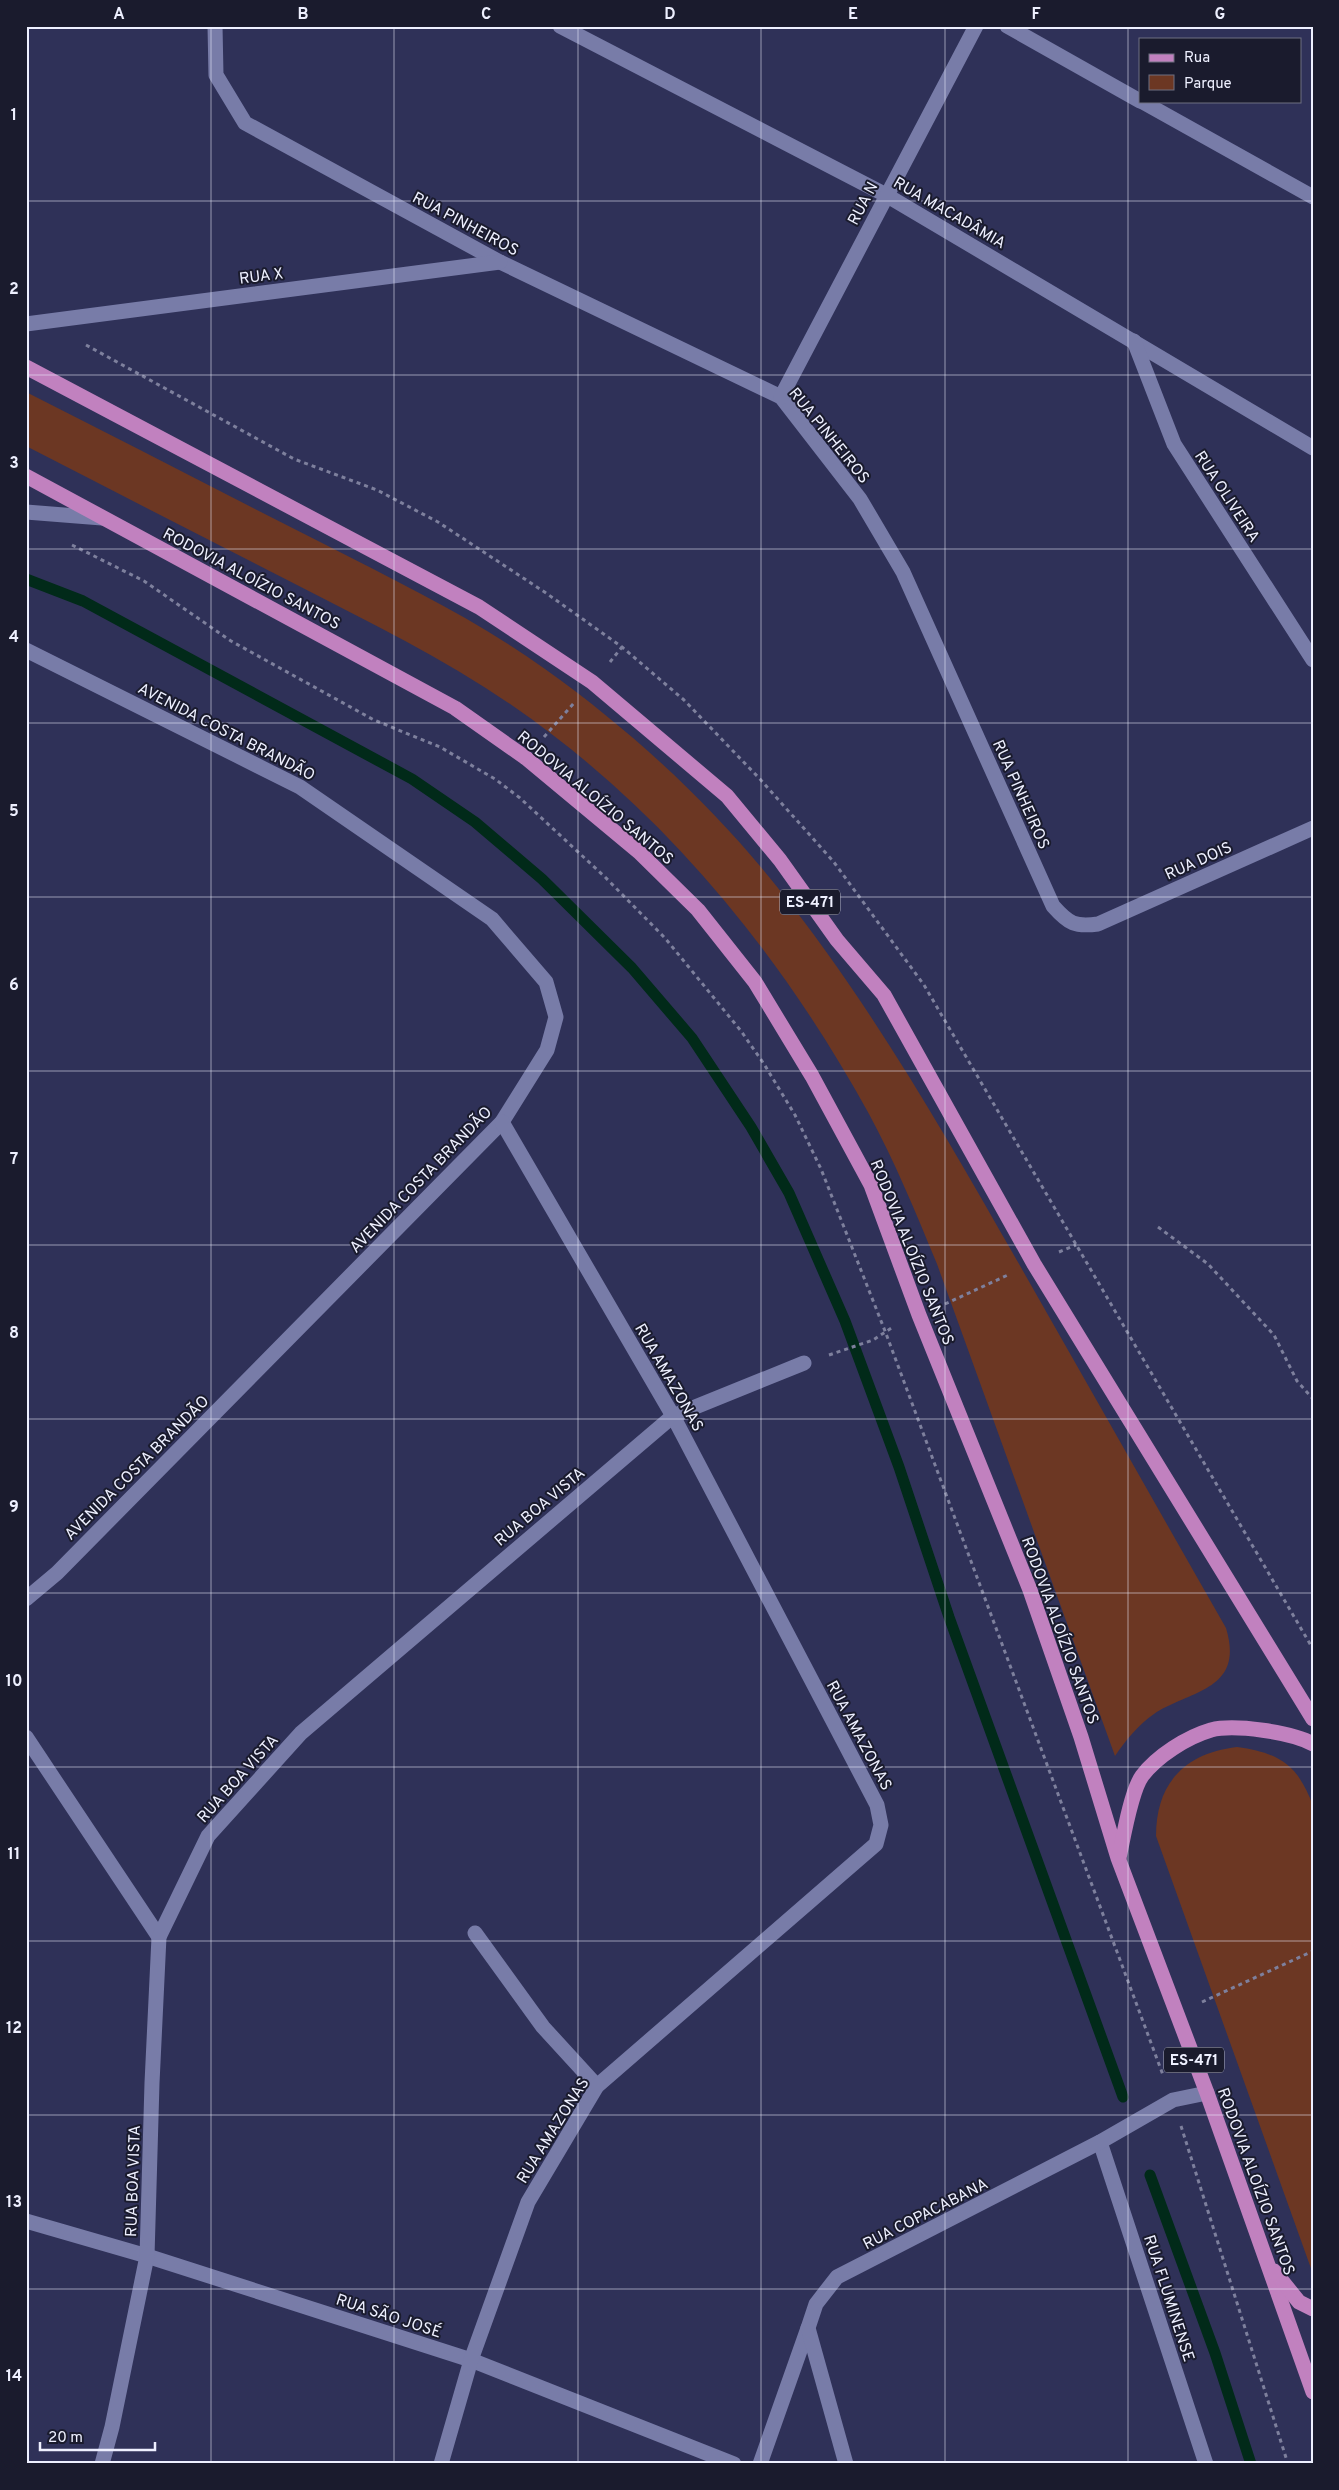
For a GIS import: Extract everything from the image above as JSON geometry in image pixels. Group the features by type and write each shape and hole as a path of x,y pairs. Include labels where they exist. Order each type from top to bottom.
{"main road":[{"name":"ES-471","path":"26,366 480,607 592,682 727,796 780,860 837,940 884,995 1034,1264 1313,1719"},
{"name":"RODOVIA ALOÍZIO SANTOS","path":"26,476 456,708 526,758 639,852 698,910 755,982 812,1076 871,1185 919,1315 1030,1590 1081,1737 1118,1858 1207,2093 1313,2392"},
{"path":"1118,1858 1128,1813 1141,1777 1174,1746 1212,1730 1261,1729 1302,1737 1313,1744"},
{"path":"1267,2262 1299,2302 1313,2309"}],"street":[{"name":"RUA PINHEIROS","path":"215,26 216,75 245,123 500,262 782,397 860,500 903,572 1053,906 1066,920 1080,926 1098,924"},
{"name":"RUA MACADÂMIA","path":"560,26 886,195 1313,448"},
{"name":"RUA N","path":"782,397 976,26"},
{"path":"1007,26 1139,100"},
{"path":"1143,102 1313,197"},
{"name":"RUA X","path":"26,324 500,262"},
{"name":"RUA OLIVEIRA","path":"1134,341 1174,444 1313,660"},
{"path":"26,512 102,518"},
{"name":"AVENIDA COSTA BRANDÃO","path":"26,650 300,787 492,919 546,982 556,1017 547,1050 502,1122 64,1566 26,1599"},
{"name":"RUA DOIS","path":"1098,924 1313,828"},
{"name":"RUA AMAZONAS","path":"441,2464 471,2360 528,2202 597,2086 876,1844 881,1825 877,1805 672,1416 502,1122"},
{"name":"RUA BOA VISTA","path":"102,2464 112,2427 147,2256 152,2083 159,1937 208,1836 301,1732 672,1416 804,1363"},
{"path":"26,1737 159,1937"},
{"path":"475,1933 543,2027 597,2086"},
{"name":"RUA COPACABANA","path":"760,2464 816,2304 837,2278 1100,2142 1173,2100 1207,2093"},
{"name":"RUA FLUMINENSE","path":"1100,2142 1206,2464"},
{"name":"RUA SÃO JOSÉ","path":"26,2221 147,2256 471,2360 734,2464"},
{"path":"808,2328 846,2464"}],"path":[{"path":"44,322 294,459 377,490 438,522 546,593 622,647 684,700 759,778 833,861 924,985 1313,1649"},
{"path":"68,543 144,581 231,641 374,720 447,751 504,787 605,877 665,938 717,1000 764,1064 795,1115 821,1169 884,1331 1144,2022 1173,2100 1288,2464"},
{"path":"504,787 526,758 622,647"},
{"path":"1158,1227 1208,1264 1274,1335 1296,1381 1313,1399"},
{"path":"833,1354 872,1340 884,1331 1076,1245"},
{"path":"1144,2022 1176,2014 1313,1951"}],"green space":[{"path":"26,392 411,589 493,634 545,669 609,718 669,771 726,827 753,857 813,933 877,1027 938,1124 1226,1628 1230,1649 1228,1665 1221,1677 1211,1686 1168,1706 1148,1718 1123,1744 1115,1756 937,1264 888,1151 835,1055 797,997 758,942 715,889 669,839 620,791 568,747 513,706 461,673 380,628 26,446"},
{"path":"1237,1747 1265,1753 1286,1763 1301,1780 1313,1806 1313,2274 1156,1836 1157,1817 1161,1801 1168,1786 1177,1774 1202,1756 1219,1750"}],"waterway":[{"path":"26,579 83,601 412,779 475,822 542,879 632,968 692,1038 751,1127 789,1193 845,1321 899,1467 949,1617 1123,2097"},
{"path":"1150,2175 1215,2353 1251,2464"}]}
